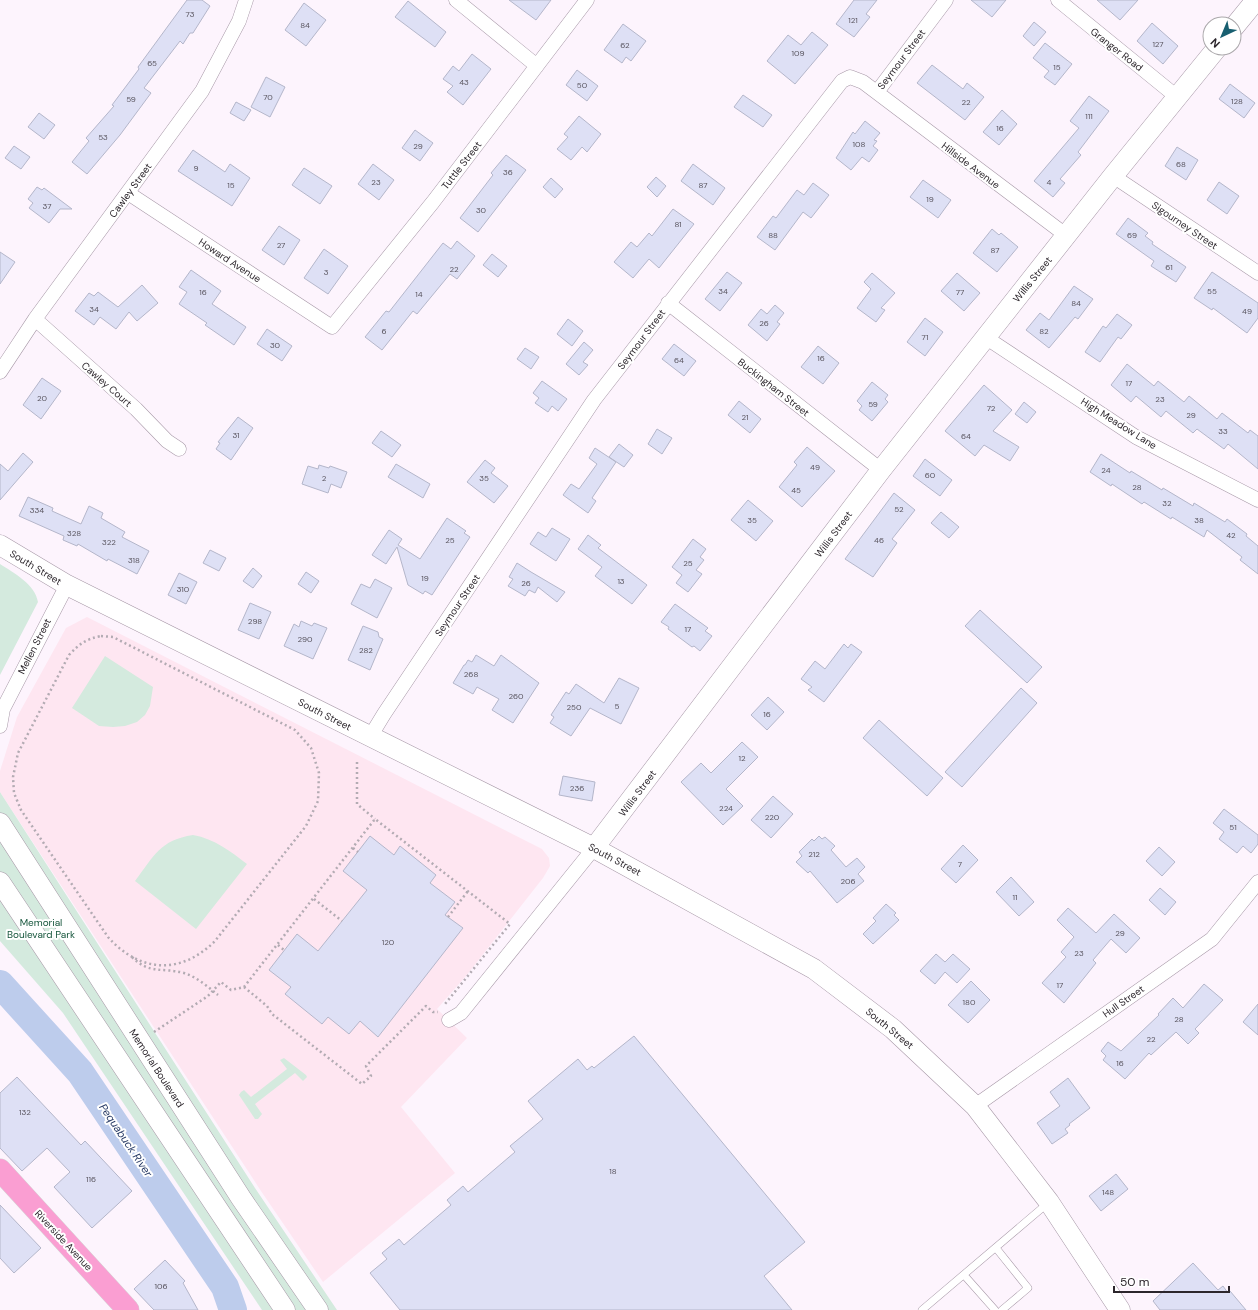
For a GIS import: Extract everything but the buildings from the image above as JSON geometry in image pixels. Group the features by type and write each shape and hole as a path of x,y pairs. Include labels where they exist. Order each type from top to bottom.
{"highway":[{"name":"Riverside Avenue","path":"0,1170 128,1310"}],"main road":[{"path":"1242,17 1256,0"},
{"name":"Willis Street","path":"594,848 881,470 1210,56"},
{"name":"South Street","path":"0,545 67,585 594,848 814,969 892,1029 975,1106 1049,1202 1120,1310"},
{"name":"Memorial Boulevard","path":"0,824 236,1191 318,1310"},
{"path":"0,882 285,1310"}],"street":[{"name":"Cawley Street","path":"0,372 35,320 202,91 239,21 246,0"},
{"path":"456,0 537,66"},
{"name":"Tuttle Street","path":"332,327 433,202 587,0"},
{"name":"Seymour Street","path":"370,737 594,400 668,303 842,81 850,77 863,82 877,92 946,0"},
{"name":"Granger Road","path":"1058,0 1177,97"},
{"name":"Hillside Avenue","path":"877,92 1066,236"},
{"name":"Sigourney Street","path":"1113,176 1258,273"},
{"name":"Howard Avenue","path":"128,194 332,327"},
{"name":"Buckingham Street","path":"668,303 881,470"},
{"name":"Cawley Court","path":"35,320 136,409 167,441 178,449"},
{"name":"High Meadow Lane","path":"986,337 1136,437 1258,500"},
{"name":"Mellen Street","path":"0,726 2,710 67,585"},
{"name":"Willis Street","path":"444,1015 461,1013 594,848"},
{"name":"Hull Street","path":"975,1106 1212,939 1258,882"}],"lane":[{"path":"922,1310 1049,1202"},
{"path":"996,1248 1028,1288 1002,1310"},
{"path":"964,1275 995,1310"}],"path":[{"path":"130,955 143,962 164,966 187,962 204,952 215,941 306,826 318,801 319,773 311,748 295,730 113,637 101,636 89,638 78,645 70,655 18,753 13,777 14,793 21,810 108,937 117,946 130,955 140,965 148,969 186,974 218,995"},
{"path":"357,762 357,804 510,924 444,1006"},
{"path":"154,1033 197,1005 221,982 232,990 244,988 375,819"},
{"path":"353,848 358,852"},
{"path":"448,917 468,891"},
{"path":"314,899 342,921"},
{"path":"278,945 284,950"},
{"path":"244,988 267,1006 272,1014 362,1084 371,1076 366,1066 426,1006 433,1012 444,1015"}],"shaded area":[{"path":"87,617 542,849 549,858 550,866 543,878 466,976 437,1009 467,1038 401,1107 455,1173 323,1282 261,1191 0,792 0,771 17,717 66,628"}],"green space":[{"path":"0,564 28,584 33,590 38,602 0,675"},
{"path":"105,656 153,687 150,706 145,715 137,722 125,726 99,726 72,708"},
{"name":"Memorial Boulevard Park","path":"0,792 255,1188 337,1310 262,1310 63,1013 0,941"},
{"path":"193,835 208,839 228,850 247,864 196,929 135,881 153,857 165,845 182,837"},
{"path":"284,1058 307,1077 303,1081 295,1073 255,1104 262,1114 258,1119 255,1119 239,1095 244,1090 251,1097 287,1069 280,1060"}],"waterway":[{"name":"Pequabuck River","path":"0,984 80,1072 225,1287 233,1310"}]}
